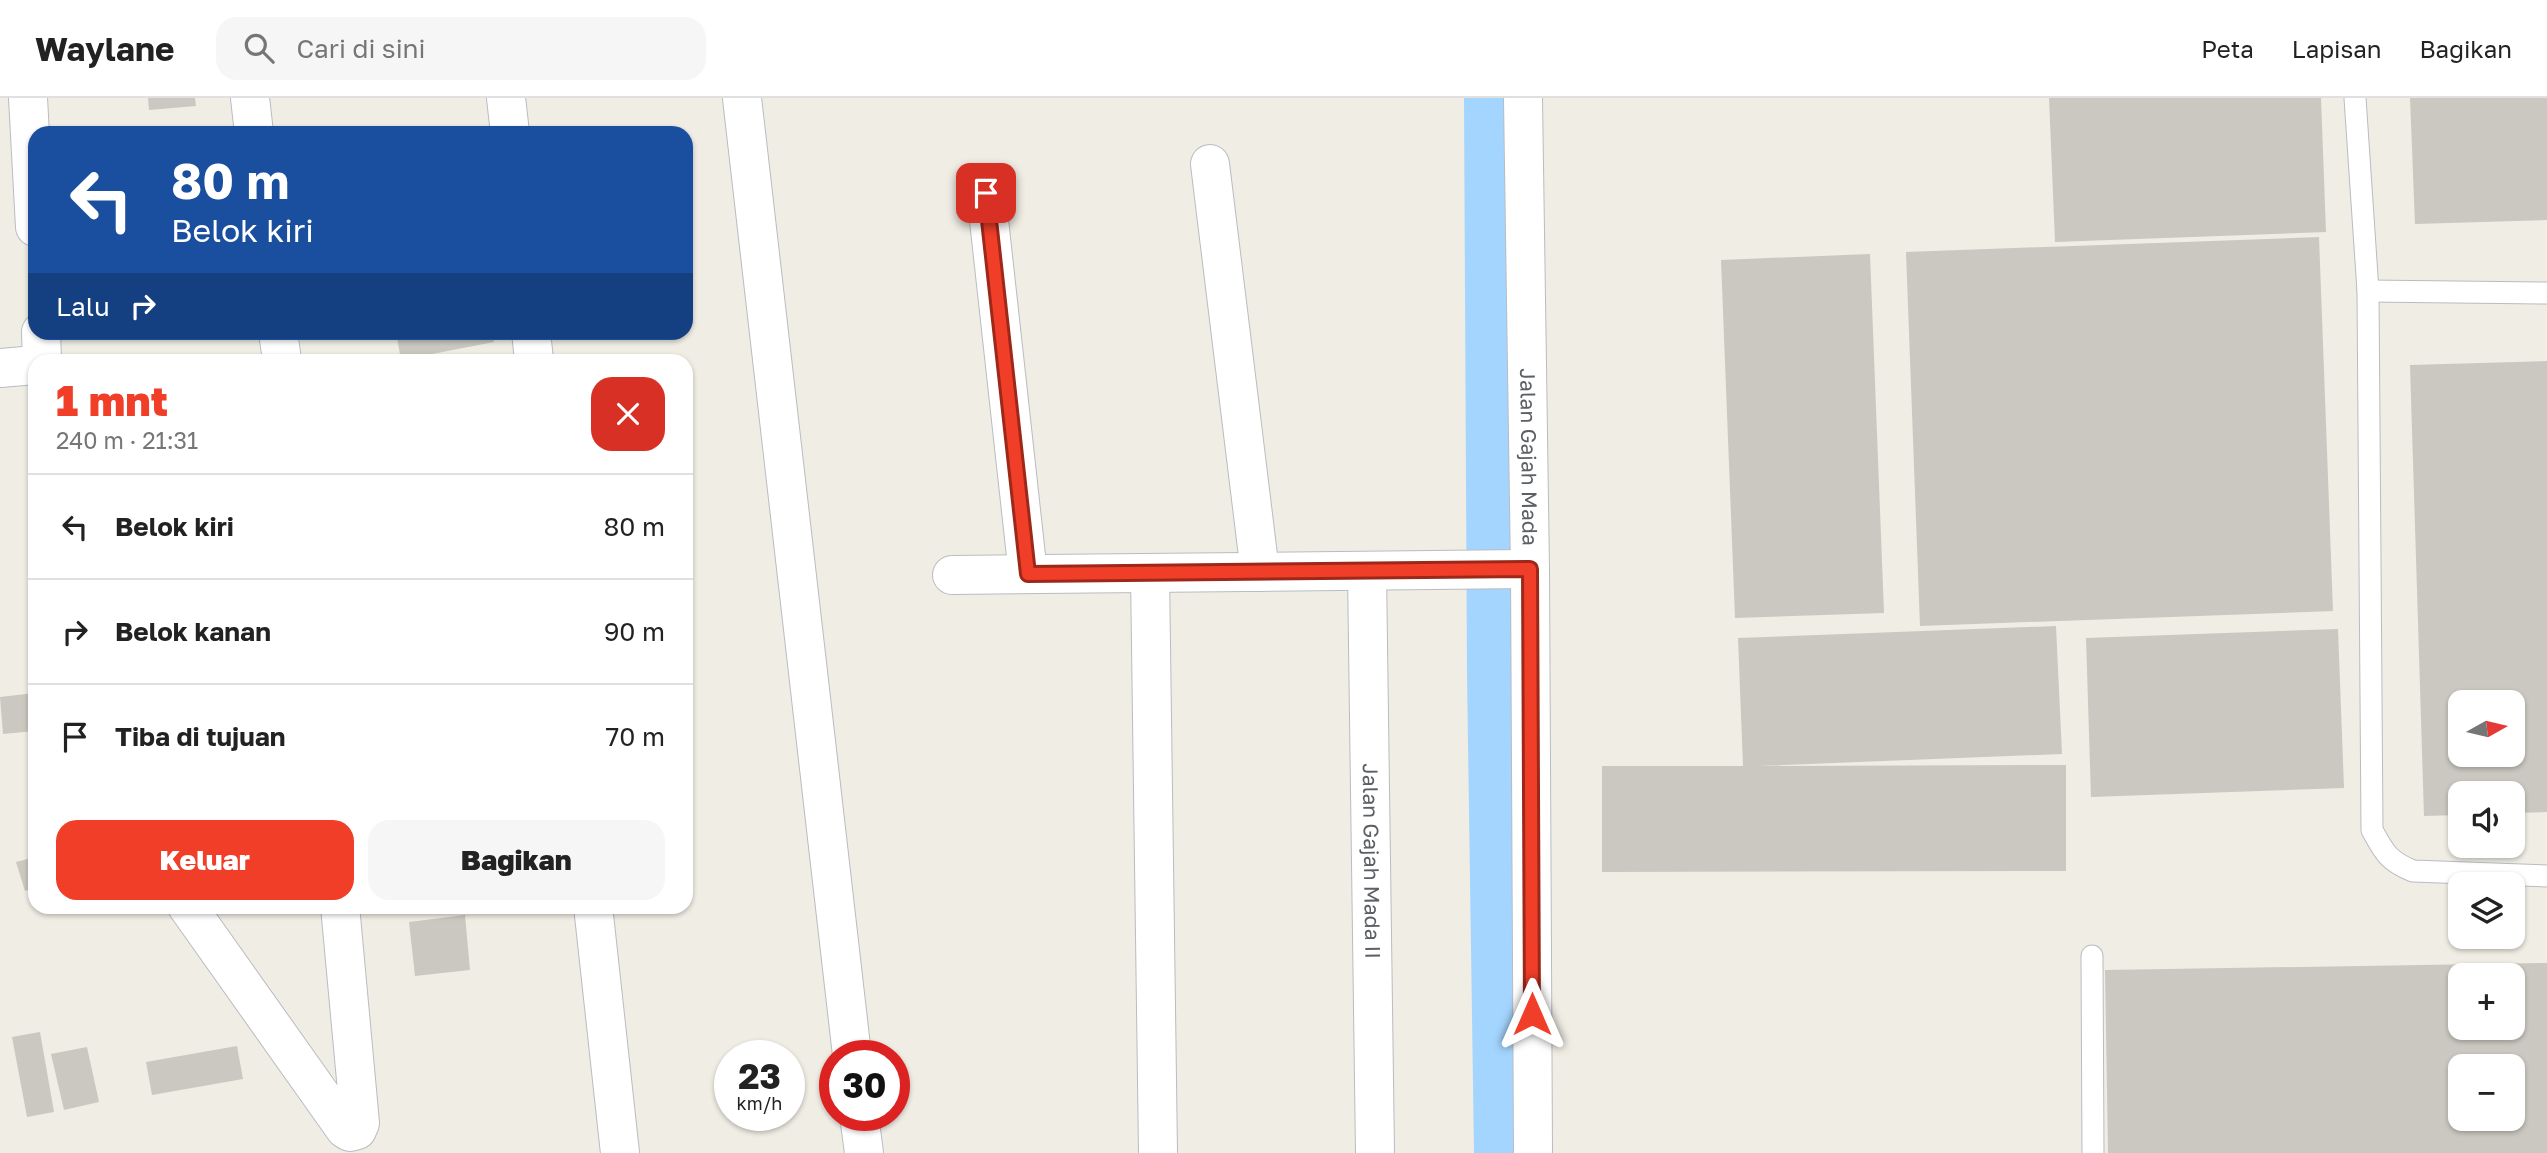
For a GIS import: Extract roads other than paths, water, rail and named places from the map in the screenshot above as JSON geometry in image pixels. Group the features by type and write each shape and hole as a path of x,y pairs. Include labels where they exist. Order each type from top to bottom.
{"street":[{"path":"28,98 30,126"},
{"path":"250,98 253,126"},
{"path":"506,98 509,126"},
{"path":"741,98 850,1040"},
{"name":"Jalan Gajah Mada","path":"1523,98 1519,570 1533,1153"},
{"path":"1210,164 1260,572"},
{"path":"986,193 1028,574"},
{"path":"0,368 28,366"},
{"path":"952,575 1519,570"},
{"name":"Jalan Gajah Mada II","path":"1367,571 1375,1153"},
{"path":"1150,573 1158,1153"},
{"path":"193,914 345,1129 350,1132 356,1130 360,1123 341,914"},
{"path":"594,914 620,1153"},
{"path":"861,1131 864,1153"}],"lane":[{"path":"2355,98 2368,291 2372,830 2394,863 2413,871 2547,876"},
{"path":"2368,291 2547,293"},
{"path":"2092,956 2093,1153"}],"waterway":[{"path":"1498,98 1501,673 1508,1153"}]}
